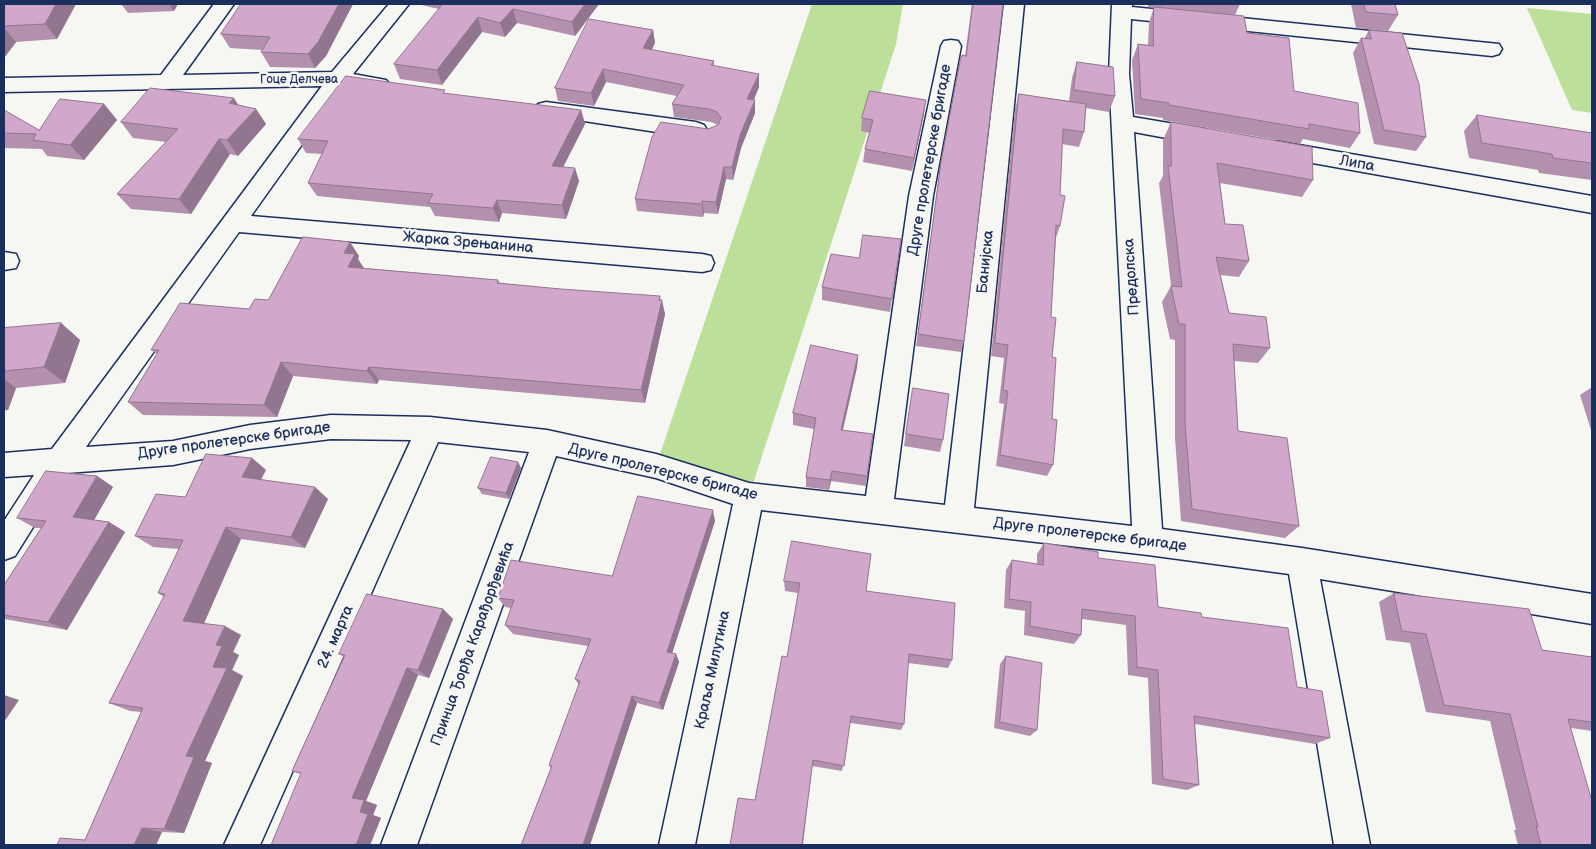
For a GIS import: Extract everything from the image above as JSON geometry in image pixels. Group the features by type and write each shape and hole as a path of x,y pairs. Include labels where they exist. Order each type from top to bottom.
{"street":[{"path":"168,81 224,4"},
{"path":"4,546 60,460 338,79 399,4"},
{"name":"Банијска","path":"958,520 1014,4"},
{"name":"Предолска","path":"1148,541 1119,74 1122,8 1492,49"},
{"name":"Друге пролетерске бригаде","path":"878,511 921,196 950,46"},
{"name":"Гоце Делчева","path":"4,84 338,79 397,87"},
{"path":"524,106 710,132"},
{"path":"1122,122 1230,141"},
{"name":"Липа","path":"1259,146 1592,205"},
{"name":"Жарка Зрењанина","path":"234,223 702,263"},
{"name":"Друге пролетерске бригаде","path":"4,465 173,453 250,437 332,427 430,429 547,442 656,466 748,496 1148,541 1302,562 1591,612"},
{"name":"24. марта","path":"242,845 430,429"},
{"name":"Принца Ђорђа Карађорђевића","path":"399,845 547,442"},
{"name":"Краља Милутина","path":"677,845 748,496"},
{"path":"1302,562 1352,845"}],"green space":[{"path":"812,4 903,4 896,44 749,496 656,466"},
{"path":"1527,8 1592,14 1592,113 1572,110"}],"building":[{"path":"4,4 56,4 45,24 4,26"},
{"path":"241,4 339,4 318,42 308,54 261,52 270,37 221,34"},
{"path":"443,4 585,4 572,22 513,9 500,23 478,17 437,70 394,64"},
{"path":"973,4 1003,4 964,341 918,334 941,162 960,61 962,55 966,56"},
{"path":"1364,4 1395,4 1398,15 1366,12"},
{"path":"1154,7 1244,16 1247,33 1289,38 1294,91 1358,103 1360,133 1309,124 1309,129 1141,99 1138,44 1153,46"},
{"path":"589,19 653,30 643,48 714,61 711,65 759,74 747,99 755,100 740,135 732,167 724,167 716,202 702,201 702,204 635,199 652,137 661,122 708,129 718,125 721,118 717,112 709,109 672,104 684,85 603,69 591,93 555,88"},
{"path":"1369,30 1402,33 1419,84 1426,137 1384,130 1361,38 1371,39"},
{"path":"1077,62 1113,67 1115,96 1074,90"},
{"path":"346,76 445,90 443,93 581,110 552,166 575,168 562,205 497,200 493,208 428,203 433,194 308,183 328,141 298,139"},
{"path":"150,88 234,98 229,103 256,109 227,140 219,139 179,199 117,194 178,129 121,122"},
{"path":"870,91 926,100 914,158 865,149 873,120 862,118"},
{"path":"1019,94 1086,104 1084,132 1063,129 1060,195 1065,196 1060,226 1056,225 1051,317 1056,318 1052,357 1056,358 1052,419 1057,420 1053,465 1000,455 1008,391 1003,390 1008,345 995,343"},
{"path":"60,99 104,104 70,145 33,140 36,134 4,133 4,110 39,130"},
{"path":"1477,115 1592,133 1592,163 1553,158 1552,154 1482,143"},
{"path":"1171,122 1312,147 1313,180 1217,163 1225,224 1243,225 1249,261 1216,257 1229,313 1266,317 1270,348 1233,344 1238,431 1287,438 1299,526 1192,509 1185,424 1185,324 1179,324 1171,286 1182,287 1168,166 1171,166"},
{"path":"863,235 901,239 892,299 822,287 831,254 859,258"},
{"path":"303,237 350,242 344,253 355,254 348,267 498,280 497,283 561,289 660,296 659,300 662,300 641,390 369,367 367,371 281,362 264,405 128,402 159,350 151,350 180,303 249,309 255,299 268,300"},
{"path":"61,323 44,367 4,371 4,328"},
{"path":"811,345 858,355 841,430 873,434 867,476 832,471 830,480 806,477 816,418 793,413"},
{"path":"913,388 949,394 943,440 906,434"},
{"path":"206,454 252,458 242,477 315,487 291,537 226,527 183,621 225,626 216,645 222,646 213,667 227,668 186,756 194,757 164,829 142,828 134,845 57,845 60,838 85,840 143,708 109,703 165,594 158,593 183,540 135,536 156,494 185,497"},
{"path":"491,457 518,462 506,493 478,488"},
{"path":"46,471 97,476 73,517 109,522 48,622 4,615 4,585 46,521 17,518"},
{"path":"638,496 713,510 667,652 676,654 659,703 632,696 583,845 521,845 552,766 549,765 580,681 575,679 591,639 505,625 514,600 498,598 511,560 612,576"},
{"path":"792,541 871,554 866,591 955,603 952,660 909,654 904,724 851,716 844,766 813,760 802,845 730,845 738,798 755,800 782,656 787,657 800,583 784,581"},
{"path":"1044,543 1098,552 1098,558 1155,565 1158,607 1201,613 1202,617 1288,628 1297,687 1322,691 1330,738 1194,716 1199,785 1163,779 1158,670 1137,667 1135,616 1082,609 1081,635 1030,626 1031,602 1009,599 1012,560 1043,565"},
{"path":"1394,593 1529,609 1542,650 1592,657 1592,722 1568,719 1592,801 1592,845 1541,845 1510,714 1444,705 1426,634 1402,631"},
{"path":"367,594 443,609 418,670 407,668 352,798 364,800 360,812 368,814 356,845 271,845 301,773 292,771 345,655 339,654"},
{"path":"1006,656 1042,663 1037,730 1000,722"}]}
